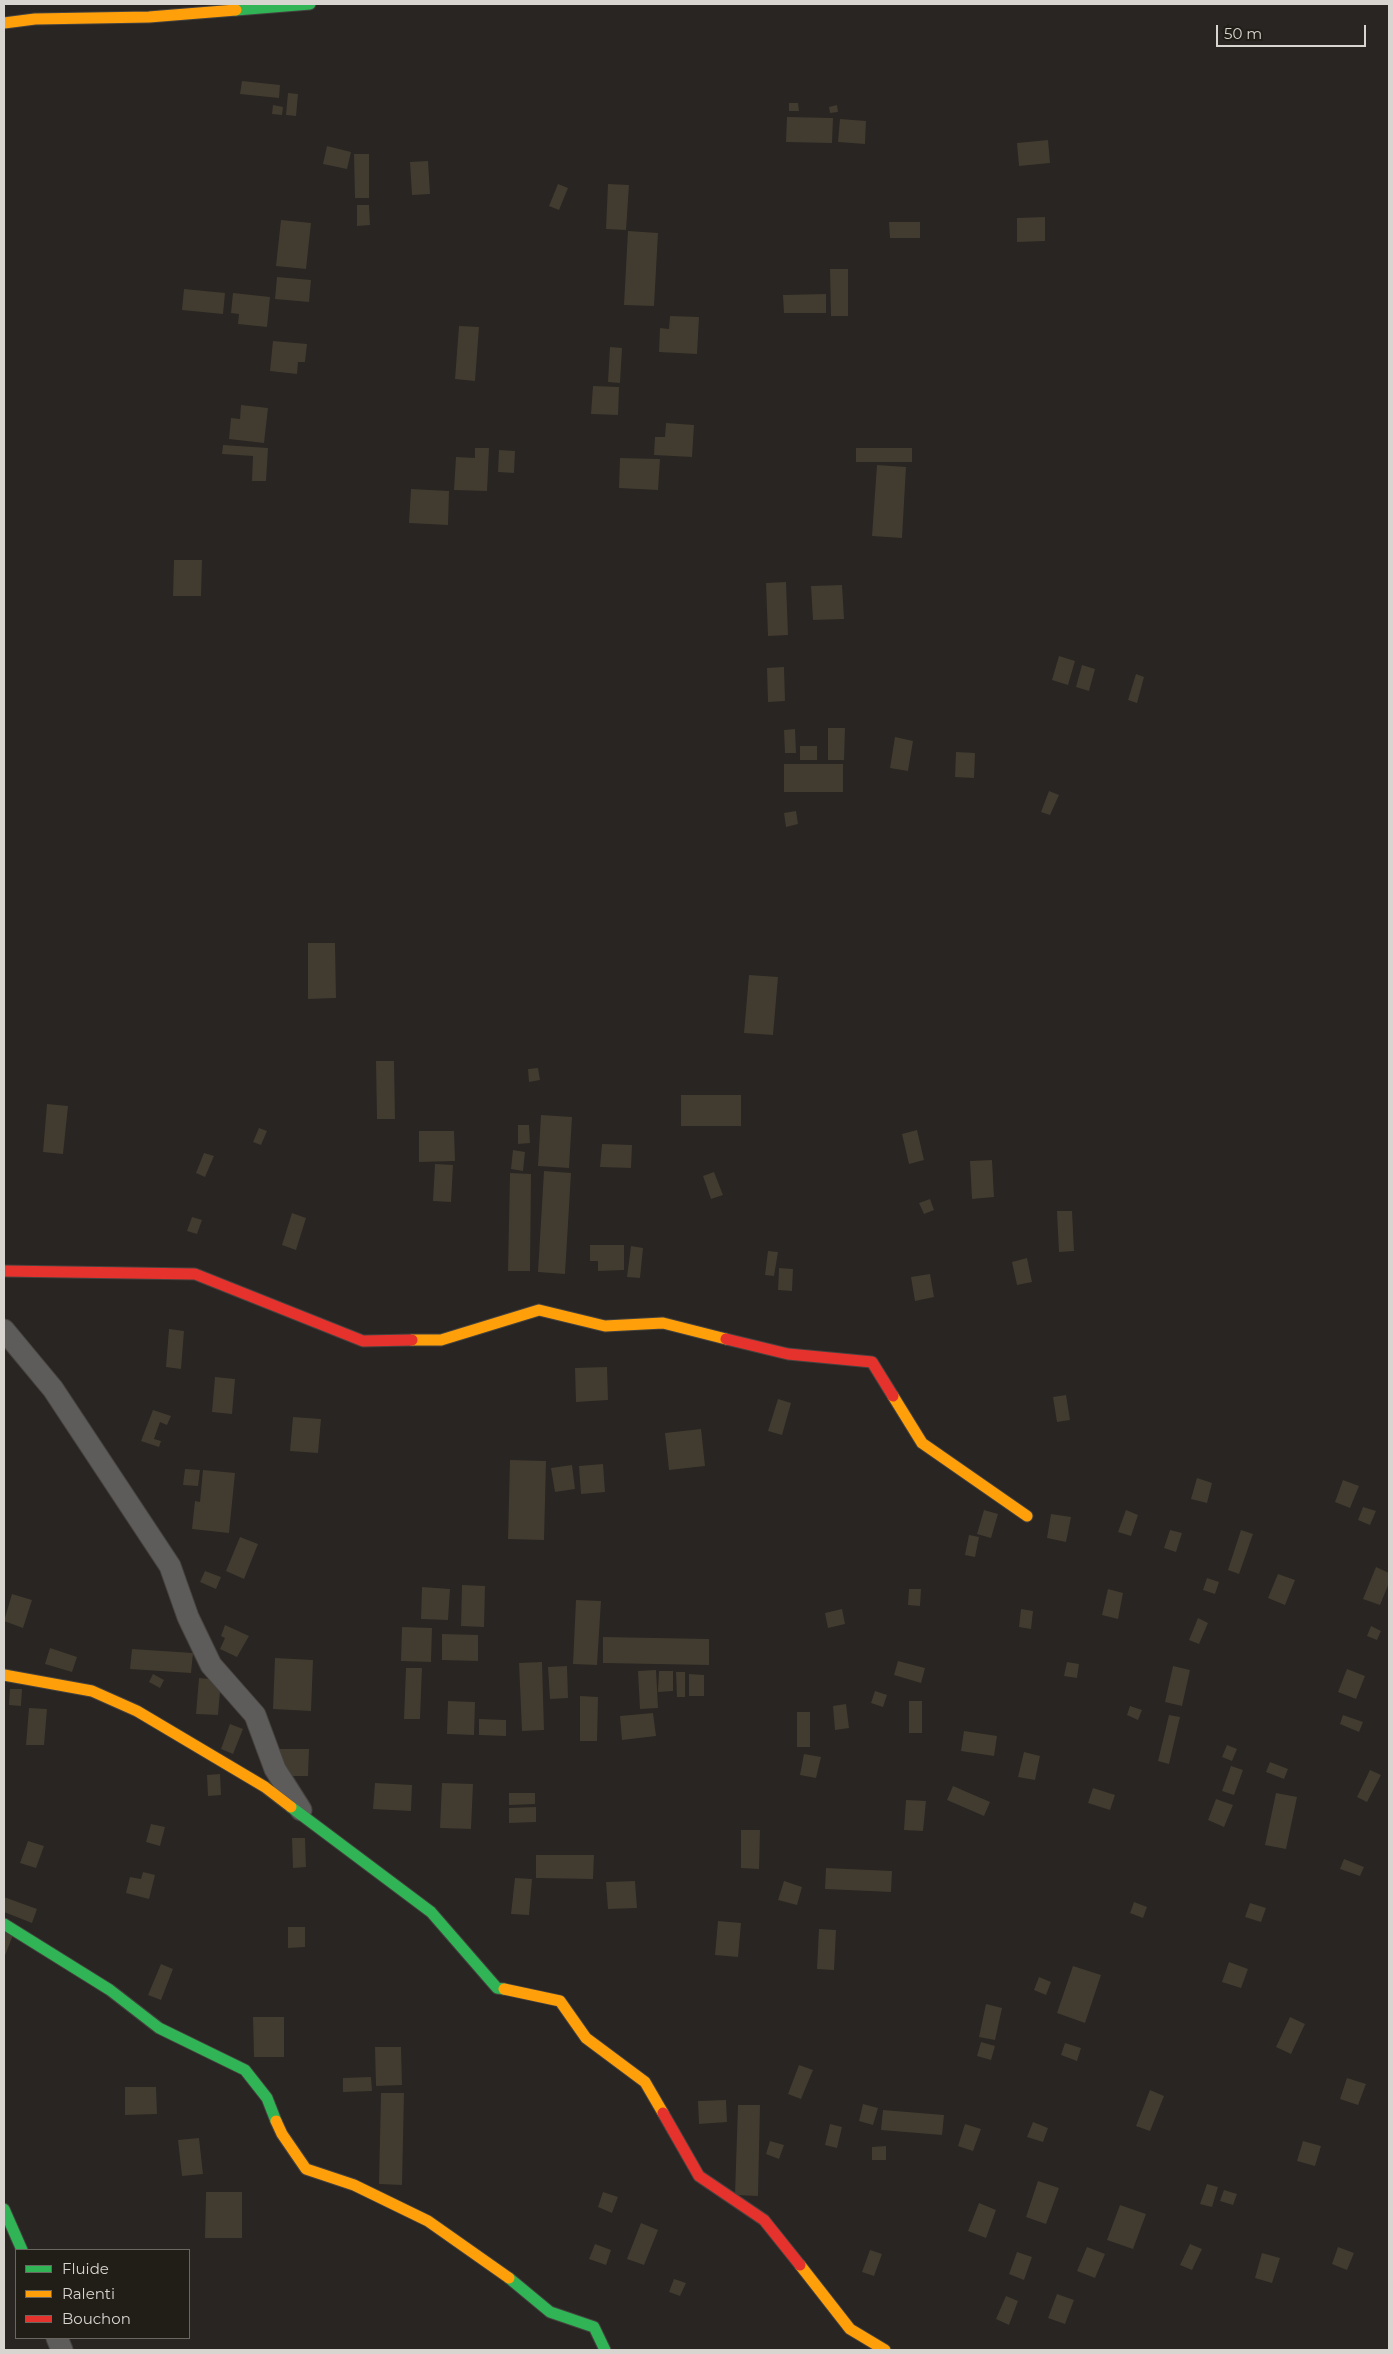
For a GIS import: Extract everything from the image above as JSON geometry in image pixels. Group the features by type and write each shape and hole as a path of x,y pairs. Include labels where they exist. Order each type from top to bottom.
{"street":[{"path":"4,23 35,19 149,17 310,4"},
{"path":"4,1271 195,1274 363,1341 441,1340 539,1310 605,1326 663,1323 788,1354 872,1362 922,1443 1027,1516"},
{"path":"4,1330 53,1389 170,1566 188,1617 211,1665 255,1715 275,1769 308,1821"},
{"path":"4,1675 92,1691 136,1711 265,1786 308,1821 431,1912 497,1988 560,2001 586,2038 645,2082 699,2176 764,2220 850,2329 885,2350"},
{"path":"4,1924 110,1990 159,2028 246,2070 267,2098 282,2134 306,2169 354,2185 428,2221 514,2281 550,2312 594,2327 605,2350"},
{"path":"4,2209 22,2249"}],"building":[{"path":"242,81 280,85 279,98 240,94"},
{"path":"288,93 298,94 296,116 286,115"},
{"path":"789,103 798,103 799,111 789,111"},
{"path":"273,105 283,107 282,115 272,114"},
{"path":"837,105 838,112 830,113 829,107"},
{"path":"787,117 833,118 832,143 786,142"},
{"path":"840,119 866,121 865,144 838,142"},
{"path":"1048,140 1050,163 1019,166 1017,143"},
{"path":"327,146 351,152 347,169 323,164"},
{"path":"354,154 369,154 369,198 355,198"},
{"path":"428,161 430,194 412,195 410,162"},
{"path":"558,184 568,188 559,210 549,206"},
{"path":"608,184 629,185 626,230 606,229"},
{"path":"357,205 369,205 370,225 357,226"},
{"path":"1045,217 1045,241 1017,242 1017,218"},
{"path":"281,220 311,223 306,269 276,266"},
{"path":"889,222 920,222 920,238 890,238"},
{"path":"628,231 658,233 654,306 624,305"},
{"path":"830,269 848,269 848,316 831,316"},
{"path":"277,277 311,280 309,302 275,299"},
{"path":"184,289 225,293 223,314 182,310"},
{"path":"233,293 270,297 267,327 238,324 239,314 231,313"},
{"path":"826,294 826,313 784,313 783,295"},
{"path":"670,316 699,317 697,354 659,352 660,328 669,329"},
{"path":"459,326 479,327 475,381 455,379"},
{"path":"273,341 307,344 305,362 298,362 297,374 270,371"},
{"path":"610,347 622,348 620,383 608,382"},
{"path":"593,386 619,387 618,415 591,414"},
{"path":"241,405 268,408 264,443 229,439 231,418 240,419"},
{"path":"666,423 694,425 692,457 654,455 655,437 665,437"},
{"path":"223,445 268,448 266,481 252,481 253,456 222,454"},
{"path":"475,448 489,448 487,491 454,490 456,457 475,458"},
{"path":"856,448 912,448 912,462 856,462"},
{"path":"499,450 515,451 514,473 498,472"},
{"path":"620,458 660,459 658,490 619,488"},
{"path":"877,465 906,467 902,538 872,536"},
{"path":"411,489 449,491 448,525 409,523"},
{"path":"174,560 202,560 201,596 173,596"},
{"path":"786,582 788,635 768,636 766,583"},
{"path":"842,585 844,619 813,620 811,586"},
{"path":"1059,656 1075,661 1068,685 1052,680"},
{"path":"1082,665 1095,669 1089,691 1076,687"},
{"path":"784,667 785,701 768,702 767,668"},
{"path":"1136,674 1144,677 1137,703 1128,700"},
{"path":"828,728 845,728 844,760 828,760"},
{"path":"795,729 796,753 785,753 784,730"},
{"path":"895,737 913,741 908,771 890,768"},
{"path":"800,746 817,746 817,760 800,760"},
{"path":"956,752 975,753 974,778 955,777"},
{"path":"784,764 843,764 843,792 784,792"},
{"path":"1049,791 1059,795 1050,815 1041,812"},
{"path":"796,811 798,824 786,827 784,813"},
{"path":"308,943 335,943 336,998 308,999"},
{"path":"749,975 778,977 773,1035 744,1033"},
{"path":"376,1061 394,1061 395,1119 377,1119"},
{"path":"538,1068 540,1080 529,1082 528,1069"},
{"path":"681,1095 741,1095 741,1126 681,1126"},
{"path":"47,1104 68,1106 63,1154 43,1152"},
{"path":"541,1115 572,1117 569,1168 538,1166"},
{"path":"518,1125 529,1125 530,1143 518,1144"},
{"path":"259,1128 267,1131 261,1145 253,1142"},
{"path":"917,1130 924,1160 909,1164 902,1134"},
{"path":"419,1131 454,1131 455,1161 419,1162"},
{"path":"602,1144 632,1145 631,1168 600,1167"},
{"path":"513,1150 525,1152 523,1171 511,1169"},
{"path":"204,1153 214,1156 205,1177 196,1173"},
{"path":"992,1160 994,1197 972,1199 970,1161"},
{"path":"435,1164 453,1165 451,1202 433,1201"},
{"path":"544,1171 571,1173 565,1274 538,1272"},
{"path":"714,1172 723,1195 711,1199 703,1176"},
{"path":"510,1173 531,1174 530,1271 508,1271"},
{"path":"930,1199 934,1210 924,1214 919,1203"},
{"path":"1057,1211 1072,1211 1074,1251 1059,1252"},
{"path":"292,1213 306,1218 296,1250 282,1245"},
{"path":"192,1217 202,1220 197,1234 187,1231"},
{"path":"590,1245 624,1245 624,1270 598,1271 598,1261 590,1261"},
{"path":"631,1246 643,1248 640,1278 627,1277"},
{"path":"768,1251 778,1252 774,1276 765,1275"},
{"path":"1027,1258 1032,1282 1017,1285 1012,1262"},
{"path":"779,1268 793,1269 792,1291 778,1290"},
{"path":"930,1274 934,1297 915,1301 911,1277"},
{"path":"169,1329 184,1331 181,1369 166,1367"},
{"path":"607,1367 608,1400 576,1402 575,1368"},
{"path":"215,1377 235,1379 232,1414 212,1412"},
{"path":"1066,1395 1070,1420 1057,1422 1053,1397"},
{"path":"778,1399 791,1403 782,1435 768,1431"},
{"path":"153,1410 171,1416 167,1425 160,1422 154,1439 161,1441 159,1447 141,1441"},
{"path":"293,1417 321,1419 318,1453 290,1451"},
{"path":"701,1429 705,1466 669,1470 665,1433"},
{"path":"510,1460 546,1461 544,1540 508,1539"},
{"path":"603,1464 605,1492 581,1494 579,1466"},
{"path":"572,1465 575,1489 555,1492 551,1468"},
{"path":"185,1469 200,1470 198,1486 183,1485"},
{"path":"203,1470 235,1473 229,1533 192,1529 195,1501 200,1502"},
{"path":"1197,1478 1212,1483 1207,1503 1191,1499"},
{"path":"1343,1480 1359,1486 1350,1508 1335,1502"},
{"path":"1363,1507 1376,1511 1370,1525 1358,1520"},
{"path":"984,1510 998,1514 991,1538 977,1534"},
{"path":"1126,1510 1138,1515 1131,1536 1118,1532"},
{"path":"1051,1514 1071,1517 1066,1542 1047,1538"},
{"path":"1170,1530 1182,1533 1176,1552 1164,1548"},
{"path":"1241,1530 1253,1534 1239,1574 1228,1570"},
{"path":"969,1535 979,1537 975,1557 965,1555"},
{"path":"240,1537 258,1544 244,1579 226,1571"},
{"path":"1376,1567 1389,1573 1389,1583 1380,1605 1363,1599"},
{"path":"205,1571 221,1577 216,1589 200,1582"},
{"path":"1278,1574 1295,1580 1285,1605 1268,1598"},
{"path":"1207,1578 1219,1582 1215,1594 1203,1590"},
{"path":"462,1585 485,1586 484,1627 461,1626"},
{"path":"422,1587 450,1589 448,1620 421,1619"},
{"path":"909,1589 921,1589 920,1606 908,1605"},
{"path":"1108,1589 1123,1593 1118,1619 1102,1615"},
{"path":"12,1594 32,1600 23,1628 4,1621"},
{"path":"576,1600 601,1601 597,1665 573,1664"},
{"path":"842,1609 845,1624 828,1628 825,1613"},
{"path":"1021,1609 1033,1611 1031,1629 1019,1627"},
{"path":"1198,1618 1208,1623 1199,1644 1189,1640"},
{"path":"225,1625 249,1636 237,1657 220,1649 225,1638 221,1636"},
{"path":"1371,1626 1381,1631 1377,1640 1367,1636"},
{"path":"402,1627 432,1628 431,1662 401,1661"},
{"path":"442,1634 478,1635 478,1661 442,1660"},
{"path":"603,1637 709,1639 709,1665 603,1663"},
{"path":"50,1648 77,1657 72,1672 45,1664"},
{"path":"132,1649 193,1653 191,1673 130,1669"},
{"path":"275,1658 313,1660 311,1711 273,1709"},
{"path":"898,1661 925,1668 921,1683 894,1675"},
{"path":"542,1662 544,1730 522,1731 519,1663"},
{"path":"1067,1662 1079,1664 1077,1678 1064,1676"},
{"path":"567,1666 568,1698 550,1699 548,1667"},
{"path":"1173,1666 1190,1670 1182,1706 1165,1702"},
{"path":"406,1668 422,1668 420,1719 404,1719"},
{"path":"1347,1669 1365,1676 1356,1699 1338,1692"},
{"path":"656,1670 658,1708 640,1709 638,1671"},
{"path":"659,1671 673,1671 673,1691 658,1692"},
{"path":"676,1672 685,1672 685,1697 677,1697"},
{"path":"153,1674 164,1680 160,1688 149,1682"},
{"path":"689,1674 704,1675 704,1696 689,1696"},
{"path":"199,1678 221,1680 218,1715 196,1714"},
{"path":"10,1689 22,1689 21,1706 9,1705"},
{"path":"875,1691 887,1695 883,1707 871,1703"},
{"path":"580,1696 598,1697 597,1741 580,1741"},
{"path":"448,1701 475,1702 474,1735 447,1734"},
{"path":"909,1701 922,1701 922,1733 909,1733"},
{"path":"846,1704 849,1728 835,1730 833,1706"},
{"path":"1130,1706 1142,1710 1138,1720 1127,1715"},
{"path":"29,1708 47,1709 44,1745 26,1745"},
{"path":"797,1712 810,1712 810,1747 797,1747"},
{"path":"653,1713 656,1736 622,1740 620,1716"},
{"path":"1169,1715 1180,1717 1169,1764 1158,1761"},
{"path":"1343,1715 1363,1722 1359,1732 1340,1724"},
{"path":"479,1719 506,1720 506,1736 479,1735"},
{"path":"230,1724 243,1729 233,1754 221,1749"},
{"path":"964,1731 997,1736 994,1756 961,1751"},
{"path":"1227,1745 1237,1749 1232,1761 1222,1757"},
{"path":"272,1749 309,1749 308,1776 272,1776"},
{"path":"1024,1752 1040,1756 1035,1780 1018,1777"},
{"path":"804,1754 821,1757 816,1778 800,1775"},
{"path":"1270,1762 1288,1769 1284,1779 1266,1772"},
{"path":"1231,1766 1243,1770 1234,1795 1222,1791"},
{"path":"1370,1770 1381,1775 1367,1802 1357,1797"},
{"path":"220,1774 221,1795 208,1796 207,1775"},
{"path":"375,1783 412,1785 411,1811 373,1809"},
{"path":"442,1783 473,1784 471,1829 440,1828"},
{"path":"953,1786 990,1802 984,1816 947,1800"},
{"path":"1093,1788 1115,1795 1110,1810 1088,1803"},
{"path":"509,1793 535,1793 535,1804 509,1805"},
{"path":"1276,1793 1297,1797 1286,1849 1265,1845"},
{"path":"1216,1799 1233,1805 1224,1827 1208,1820"},
{"path":"906,1800 926,1801 923,1831 904,1830"},
{"path":"536,1807 536,1822 509,1823 509,1808"},
{"path":"151,1824 165,1827 160,1846 146,1842"},
{"path":"741,1830 760,1830 759,1869 741,1868"},
{"path":"292,1838 305,1838 306,1867 293,1868"},
{"path":"28,1841 44,1846 36,1868 20,1863"},
{"path":"536,1855 594,1855 593,1879 536,1878"},
{"path":"1344,1859 1364,1867 1360,1876 1340,1869"},
{"path":"826,1868 892,1871 891,1892 825,1889"},
{"path":"143,1872 155,1875 149,1899 126,1893 130,1877 141,1879"},
{"path":"515,1878 532,1879 529,1915 511,1914"},
{"path":"635,1881 637,1908 608,1909 606,1882"},
{"path":"784,1881 802,1887 797,1905 778,1900"},
{"path":"4,1897 37,1909 32,1923 4,1912"},
{"path":"1134,1902 1147,1907 1143,1918 1130,1913"},
{"path":"1250,1903 1266,1908 1261,1922 1245,1917"},
{"path":"718,1921 741,1923 738,1957 715,1955"},
{"path":"288,1927 305,1927 305,1947 288,1948"},
{"path":"819,1929 836,1930 834,1970 817,1969"},
{"path":"4,1931 13,1935 4,1958"},
{"path":"1229,1962 1248,1969 1241,1988 1222,1982"},
{"path":"161,1964 173,1969 161,2000 148,1995"},
{"path":"1073,1966 1101,1975 1085,2023 1057,2013"},
{"path":"1039,1977 1051,1982 1046,1995 1034,1990"},
{"path":"986,2004 1002,2008 995,2040 979,2037"},
{"path":"253,2017 284,2017 284,2057 254,2057"},
{"path":"1290,2017 1305,2024 1291,2054 1276,2047"},
{"path":"981,2042 995,2046 991,2060 977,2056"},
{"path":"1065,2043 1081,2048 1077,2061 1061,2055"},
{"path":"375,2047 401,2047 402,2085 376,2086"},
{"path":"799,2065 813,2070 801,2099 788,2094"},
{"path":"371,2077 372,2091 343,2092 343,2078"},
{"path":"1347,2078 1366,2084 1358,2105 1340,2099"},
{"path":"125,2087 156,2087 157,2114 125,2115"},
{"path":"1150,2090 1164,2096 1150,2131 1136,2126"},
{"path":"381,2093 404,2093 402,2185 379,2184"},
{"path":"726,2100 727,2122 699,2124 698,2101"},
{"path":"863,2104 878,2108 873,2125 859,2121"},
{"path":"738,2105 760,2105 758,2196 735,2195"},
{"path":"883,2110 944,2115 942,2135 881,2130"},
{"path":"1033,2122 1048,2128 1043,2142 1027,2137"},
{"path":"830,2124 842,2127 837,2148 825,2145"},
{"path":"965,2124 981,2129 973,2151 958,2146"},
{"path":"199,2138 203,2174 182,2176 178,2140"},
{"path":"770,2141 784,2145 779,2159 766,2154"},
{"path":"1303,2141 1321,2146 1315,2166 1297,2161"},
{"path":"886,2146 886,2160 872,2160 872,2147"},
{"path":"1038,2181 1059,2188 1046,2224 1026,2217"},
{"path":"1207,2184 1218,2187 1212,2207 1200,2204"},
{"path":"1224,2190 1237,2194 1233,2205 1220,2201"},
{"path":"206,2192 242,2192 242,2238 205,2238"},
{"path":"603,2192 618,2197 612,2213 598,2207"},
{"path":"979,2203 996,2210 986,2238 968,2231"},
{"path":"1120,2205 1146,2214 1133,2249 1107,2240"},
{"path":"641,2223 658,2230 644,2265 627,2259"},
{"path":"595,2244 611,2250 606,2265 589,2259"},
{"path":"1190,2244 1202,2249 1192,2270 1180,2265"},
{"path":"1087,2247 1105,2254 1095,2278 1077,2271"},
{"path":"1338,2247 1354,2253 1347,2270 1332,2264"},
{"path":"870,2250 882,2254 874,2276 862,2272"},
{"path":"1017,2252 1032,2257 1024,2280 1009,2274"},
{"path":"1262,2253 1280,2258 1272,2283 1255,2278"},
{"path":"674,2279 686,2283 680,2296 669,2292"},
{"path":"1057,2294 1074,2300 1065,2324 1048,2318"},
{"path":"1006,2296 1018,2301 1009,2325 996,2319"}],"traffic: fast":[{"path":"236,10 310,4"},
{"path":"291,1807 431,1912 497,1988 504,1989"},
{"path":"4,1924 110,1990 159,2028 245,2070 267,2098 276,2121"},
{"path":"4,2209 22,2249"},
{"path":"509,2278 550,2312 594,2327 605,2350"}],"traffic: slow":[{"path":"4,23 35,19 149,17 236,10"},
{"path":"412,1340 441,1340 539,1310 605,1326 663,1323 726,1339"},
{"path":"893,1396 922,1443 1027,1516"},
{"path":"4,1675 92,1691 137,1711 265,1787 291,1807"},
{"path":"504,1989 560,2001 586,2038 645,2082 663,2113"},
{"path":"276,2121 282,2134 306,2169 354,2185 428,2221 509,2278"},
{"path":"800,2265 850,2329 885,2350"}],"traffic: jam":[{"path":"4,1271 195,1274 363,1341 412,1340"},
{"path":"726,1339 788,1354 872,1362 893,1396"},
{"path":"663,2113 699,2176 764,2220 800,2265"}]}
